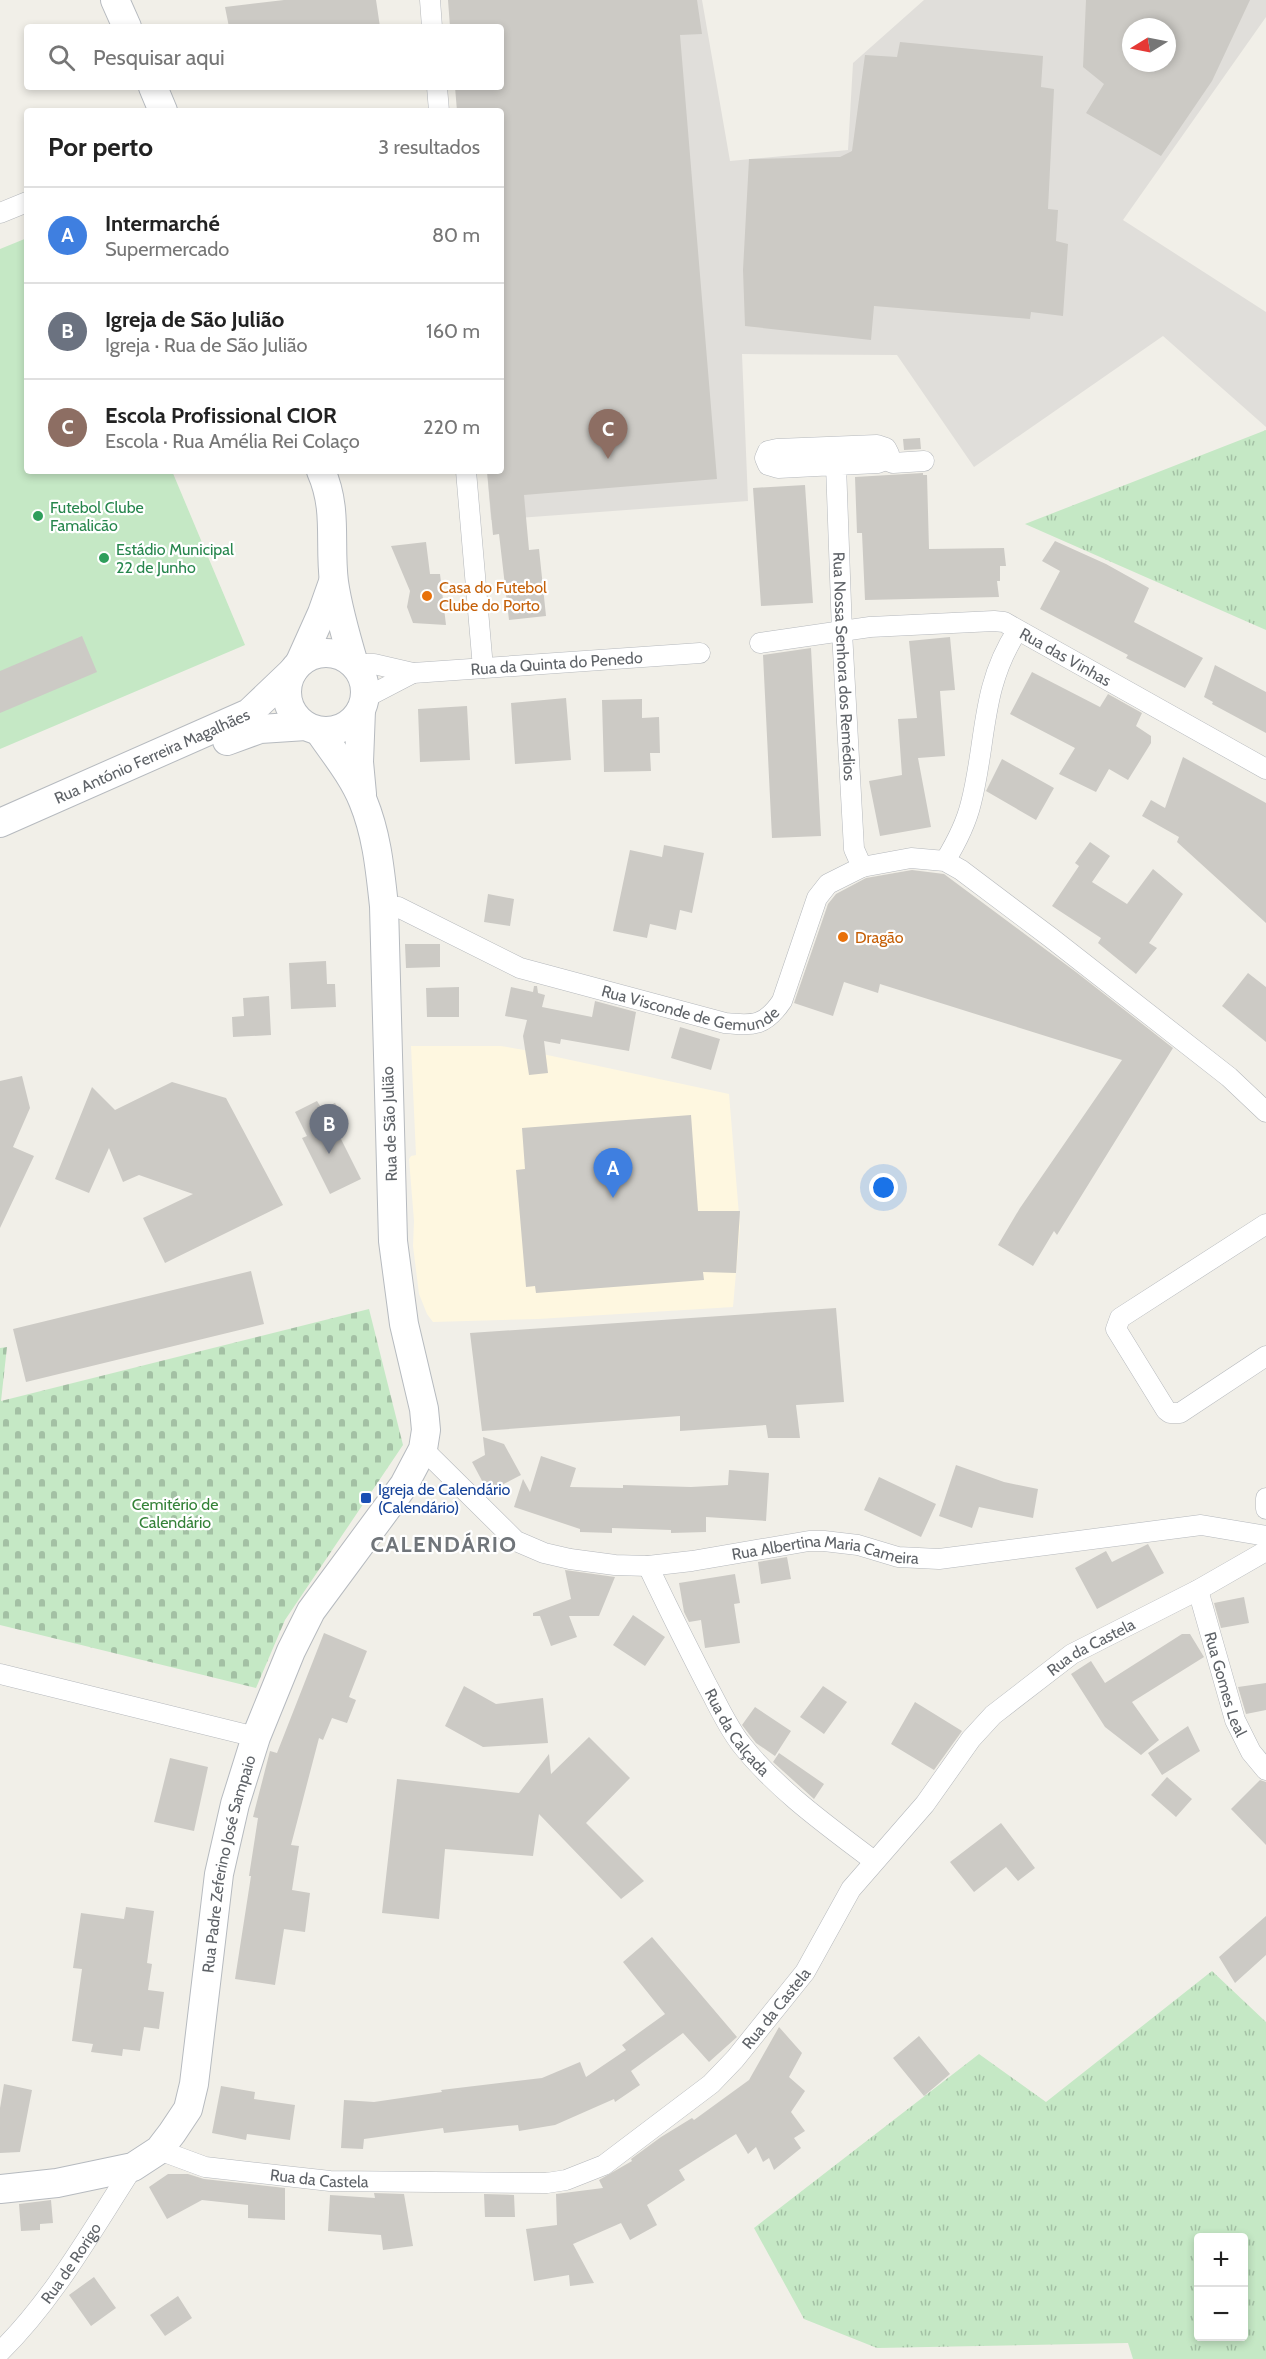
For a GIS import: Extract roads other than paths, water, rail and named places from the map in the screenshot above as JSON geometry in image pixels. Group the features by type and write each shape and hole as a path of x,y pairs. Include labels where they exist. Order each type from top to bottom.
{"street":[{"path":"115,0 126,24"},
{"path":"430,0 432,24"},
{"path":"154,90 163,108"},
{"path":"437,90 439,108"},
{"path":"0,213 24,203"},
{"path":"877,445 886,448 889,454 886,460 878,463 836,465 778,468 768,465 765,458 768,451 777,449 877,445"},
{"path":"886,460 893,463 924,461"},
{"name":"Rua Nossa Senhora dos Remédios","path":"836,465 842,632 854,849 862,867"},
{"path":"322,474 333,515 334,580 340,616 354,664"},
{"path":"466,474 483,668"},
{"path":"296,667 313,654 327,652 342,655 354,664 362,674 365,686 363,704 354,720 343,728 331,731 312,728 296,718 287,695 288,682 322,613 334,580"},
{"path":"760,643 870,627 994,621 1004,622 1017,631"},
{"name":"Rua das Vinhas","path":"945,861 962,830 971,803 991,686 1003,652 1017,631 1266,769"},
{"name":"Rua da Quinta do Penedo","path":"354,664 374,664 413,673 700,653"},
{"name":"Rua António Ferreira Magalhães","path":"0,823 249,713 296,667"},
{"name":"Rua da Quinta do Penedo","path":"363,704 413,673"},
{"name":"Rua de São Julião","path":"363,704 359,762 363,799 374,834 384,906 394,1249 404,1324 424,1409 426,1430 423,1449"},
{"name":"Rua António Ferreira Magalhães","path":"0,842 241,735 260,729 312,728"},
{"name":"Rua de São Julião","path":"312,728 363,799"},
{"name":"Rua Visconde de Gemunde","path":"384,906 398,907 520,968 725,1023 748,1025 761,1022 773,1014 782,1000 817,898 828,884 862,867 911,858 945,861 961,870 1060,944 1229,1077 1266,1112"},
{"path":"1266,1224 1120,1318 1116,1329 1170,1413 1180,1413 1266,1356"},
{"name":"Rua Albertina Maria Cameira","path":"423,1449 516,1540 544,1553 615,1565 648,1566 692,1561 809,1541 858,1545 898,1557 939,1559 1201,1525 1266,1536"},
{"name":"Rua Padre Zeferino José Sampaio","path":"0,2189 57,2183 133,2167 159,2150 188,2109 194,2084 219,1874 235,1804 256,1737 291,1651 311,1611 404,1485 423,1449"},
{"path":"1266,1498 1266,1509"},
{"name":"Rua da Castela","path":"159,2150 205,2167 330,2181 527,2183 566,2180 586,2174 603,2165 711,2084 735,2059 804,1972 851,1889 926,1804 971,1739 993,1715 1072,1654 1198,1590 1266,1551"},
{"name":"Rua da Calçada","path":"648,1566 726,1721 741,1743 758,1763 813,1814 874,1862"},
{"name":"Rua Gomes Leal","path":"1198,1590 1235,1720 1251,1752 1266,1770"},
{"path":"0,1674 256,1737"},
{"name":"Rua de Rorigo","path":"0,2352 64,2274 133,2167"}],"place":[{"name":"Escola Profissional CIOR","path":"608,459"},
{"name":"Futebol Clube Famalicão","path":"38,516"},
{"name":"Estádio Municipal 22 de Junho","path":"104,558"},
{"name":"Casa do Futebol Clube do Porto","path":"427,596"},
{"name":"Dragão","path":"843,937"},
{"name":"Igreja de São Julião","path":"329,1154"},
{"name":"Intermarché","path":"613,1198"},
{"name":"Igreja de Calendário (Calendário)","path":"366,1498"}],"district":[{"name":"CALENDÁRIO","path":"444,1544"}],"park label":[{"name":"Cemitério de Calendário","path":"175,1513"}]}
